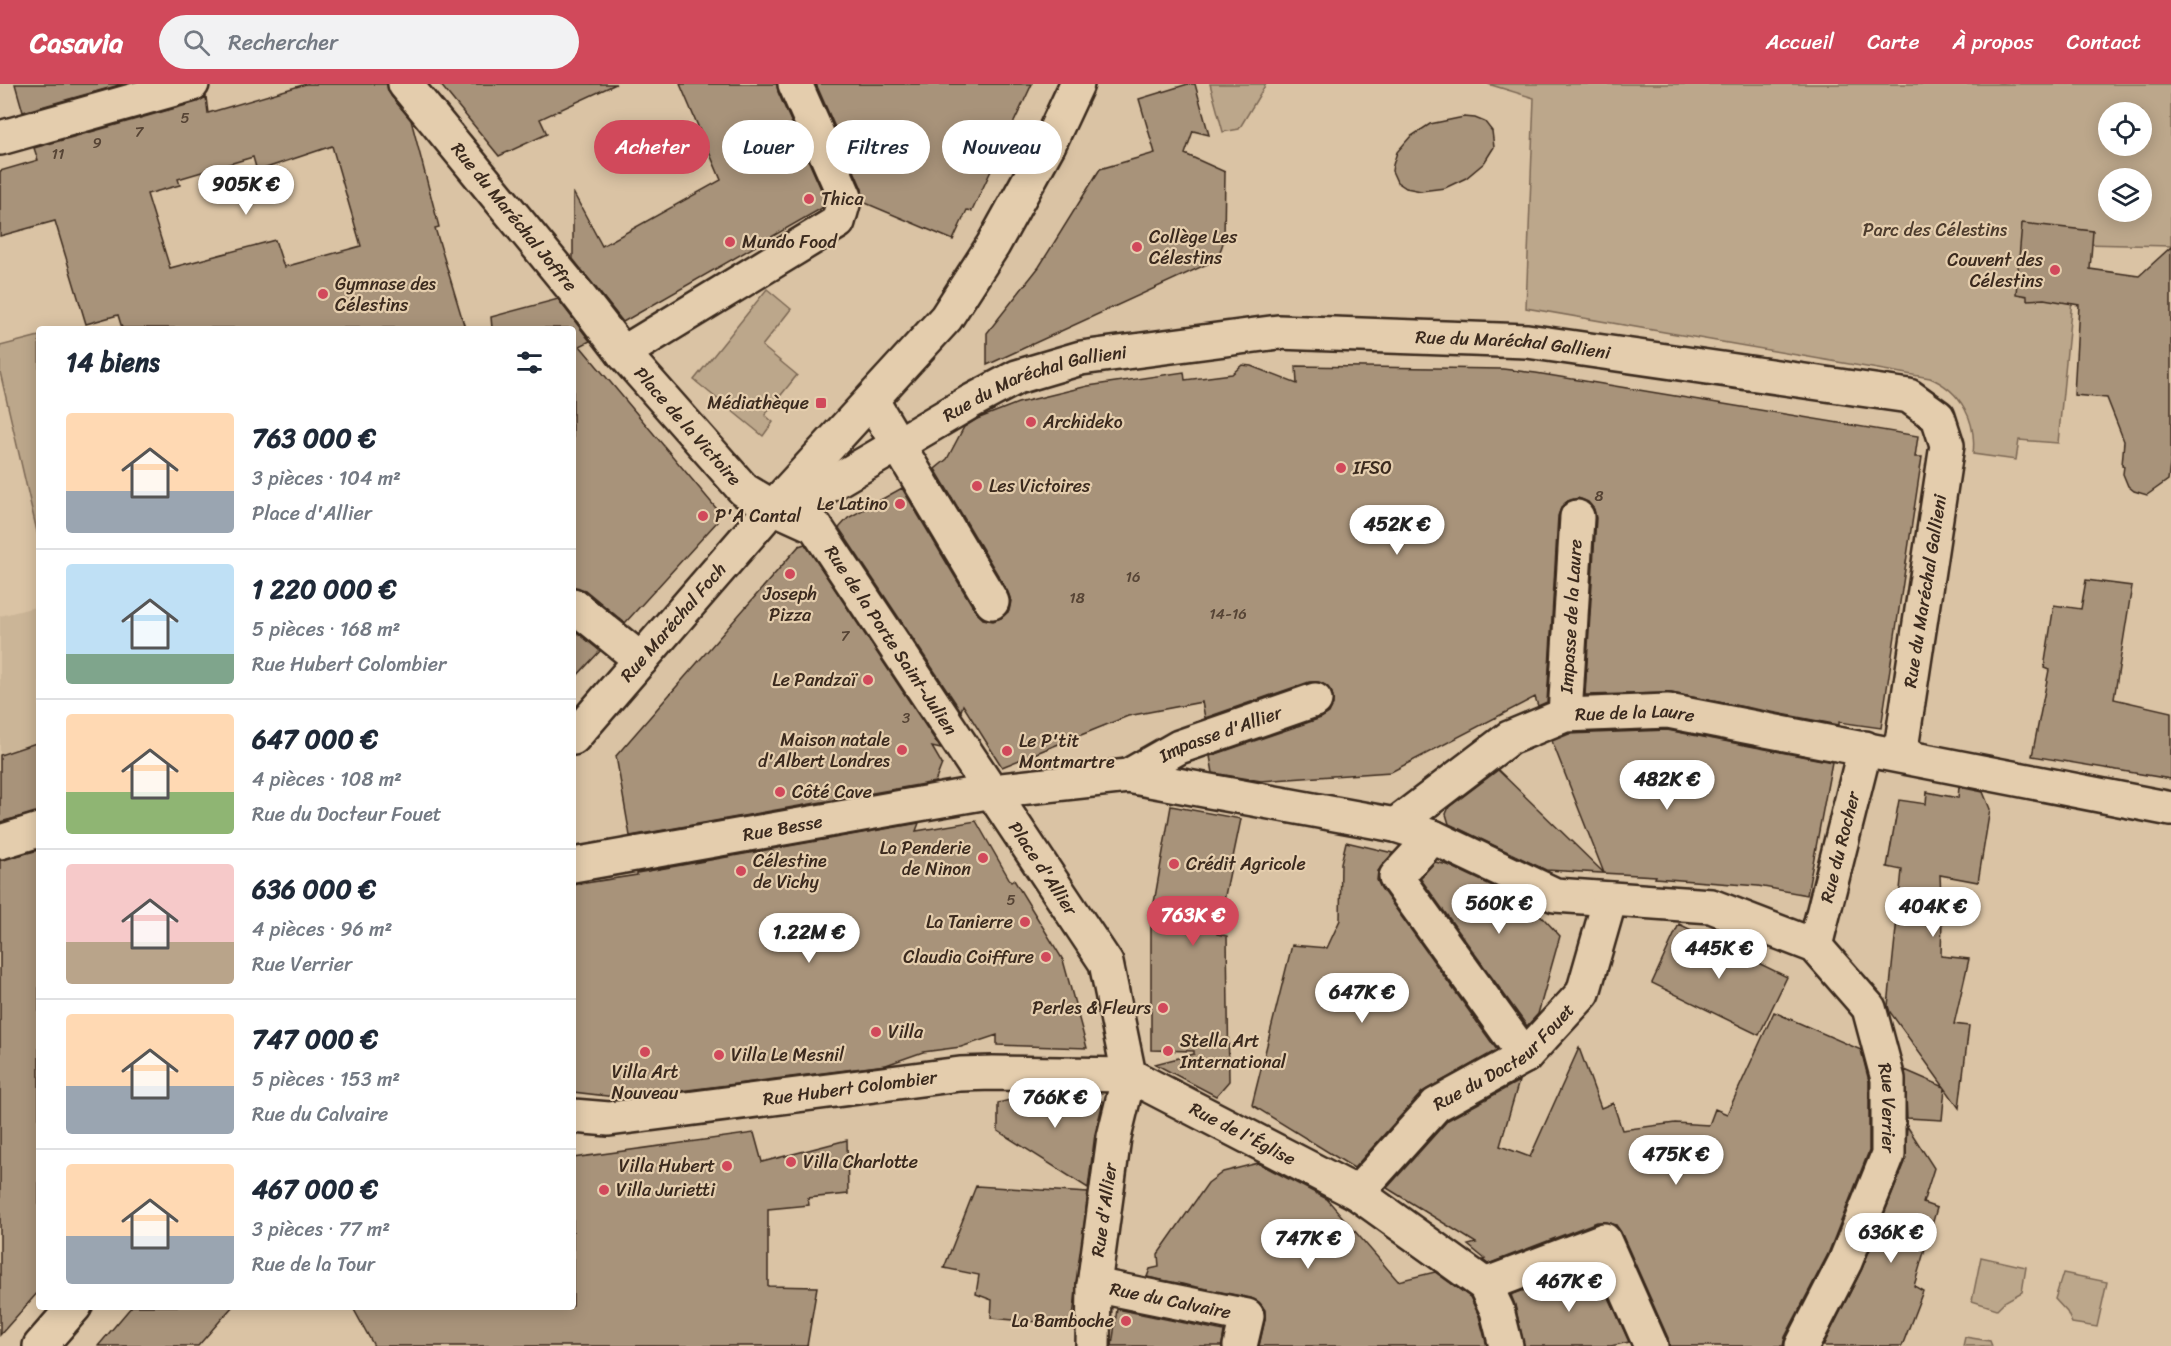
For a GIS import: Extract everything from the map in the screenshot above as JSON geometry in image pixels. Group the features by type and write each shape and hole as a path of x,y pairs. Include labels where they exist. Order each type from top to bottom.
{"street":[{"path":"0,138 192,84"},
{"name":"Rue du Maréchal Joffre","path":"405,84 623,353"},
{"name":"Place de la Victoire","path":"773,507 744,490 623,353 838,222 845,196 795,84"},
{"path":"773,507 946,318 999,235 1049,144 1077,84"},
{"name":"Rue du Maréchal Gallieni","path":"773,507 824,488 1017,377 1081,358 1278,333 1527,341 1909,396 1938,417 1947,445 1900,755"},
{"path":"872,401 992,602"},
{"name":"Rue Maréchal Foch","path":"576,735 773,507"},
{"name":"Rue de la Porte Saint-Julien","path":"773,507 815,526 993,791"},
{"name":"Impasse de la Laure","path":"1565,715 1577,517"},
{"path":"576,607 641,660"},
{"name":"Impasse d'Allier","path":"1128,776 1179,747 1315,700"},
{"name":"Rue de la Laure","path":"1395,825 1509,738 1565,715 1668,711 2171,809"},
{"name":"Rue du Rocher","path":"1815,946 1865,748"},
{"path":"993,791 1128,776 1395,825 1433,837 1555,895 1711,906 1815,946"},
{"name":"Rue Besse","path":"576,863 993,791"},
{"name":"Place d'Allier","path":"993,791 1106,963 1129,1075"},
{"path":"0,842 36,831"},
{"path":"1433,837 1396,877 1525,1056"},
{"name":"Rue du Docteur Fouet","path":"1357,1193 1436,1105 1525,1056 1583,993 1610,899"},
{"name":"Rue Verrier","path":"1802,1346 1845,1262 1888,1155 1888,1079 1869,1008 1815,946"},
{"name":"Rue Hubert Colombier","path":"576,1116 609,1119 960,1074 1129,1075"},
{"name":"Rue de l'Église","path":"1129,1075 1357,1193 1485,1285"},
{"name":"Rue d'Allier","path":"1093,1346 1094,1286 1114,1137 1129,1075"},
{"path":"1506,1346 1497,1310 1485,1285 1604,1240 1651,1346"},
{"name":"Rue du Calvaire","path":"1094,1286 1243,1331"},
{"path":"40,1346 72,1310"}],"shaded area":[{"path":"36,607 36,820 0,831 0,616"}],"green space":[{"path":"1210,84 1266,84 1239,129 1223,132"},
{"name":"Parc des Célestins","path":"1488,84 2171,84 2171,246 2082,244 2072,300 2058,443 2019,440 2016,460 1973,454 1972,430 1965,408 1950,391 1930,378 1526,308 1534,98"},
{"path":"767,289 791,309 762,346 797,375 765,415 773,422 763,436 694,380"},
{"path":"36,337 36,527 0,372 0,346"},
{"path":"1981,1257 2026,1267 2022,1292 2004,1302 1997,1309 1972,1301"},
{"path":"2063,1273 2107,1282 2097,1327 2072,1323 2067,1312 2055,1299"},
{"path":"1965,1337 1990,1341 1992,1346 1963,1346"}],"building":[{"path":"15,84 123,84 23,112"},
{"path":"306,84 387,84 391,96 411,120 439,227 435,228 464,326 121,326 118,315 86,324 55,221 0,236 0,171 38,160 34,148 197,102 206,97 208,113","holes":["332,146 361,246 284,267 275,240 170,268 147,194 180,185 178,179 253,157 257,171"]},
{"path":"440,84 616,84 540,119 547,134 499,156"},
{"path":"680,84 777,84 778,92 790,120 722,120 722,174 814,173 825,198 822,208 623,322 573,259 573,192 602,246 721,180 710,154 710,120 695,120"},
{"path":"816,84 1032,84 1015,120 942,120 942,174 989,174 972,211 967,210 953,240 863,202 862,189 855,174 930,174 930,120 832,120"},
{"name":"Collège Les Célestins","path":"1188,84 1195,84 1209,135 1193,131 1185,154 1225,172 1224,240 1214,261 987,365 987,333 1039,267 1100,169 1155,153 1139,99"},
{"path":"1464,117 1485,122 1492,131 1494,147 1484,163 1466,178 1445,188 1421,191 1406,188 1397,182 1392,171 1393,165 1397,152 1410,137 1430,124"},
{"path":"2022,223 2093,231 2090,269 2139,276 2171,247 2171,457 2168,480 2147,495 2134,491 2128,486 2123,474 2124,441 2107,398 2074,395 2079,305 2044,299 2027,300 2027,296 2016,294"},
{"path":"558,299 590,341 580,346 716,508 717,522 625,623 585,590 576,588 576,326 492,326 491,317"},
{"path":"1242,365 1251,366 1297,384 1296,366 1503,369 1918,436 1915,457 1922,457 1881,728 1839,722 1839,725 1671,693 1585,695 1596,518 1594,509 1588,502 1578,498 1562,506 1558,516 1547,702 1538,706 1535,697 1391,772 1261,781 1213,773 1210,756 1321,718 1329,713 1333,704 1332,693 1327,686 1318,682 1309,682 1205,718 1202,702 1128,716 1002,767 963,705 961,711 839,528 848,518 902,488 976,612 983,619 993,621 1001,618 1009,611 1011,601 1008,592 935,469 947,459 964,427 977,419 1018,403 1088,386 1184,372 1185,380 1232,374"},
{"path":"805,544 941,749 932,747 942,764 935,782 630,836 616,756 799,546"},
{"path":"2086,580 2132,586 2114,699 2171,712 2171,779 2032,756 2049,670 2044,668 2054,605 2081,609"},
{"path":"576,631 600,651 576,677"},
{"path":"1667,730 1832,762 1807,895 1758,886 1655,878 1656,876 1546,870 1449,824 1446,814 1449,807 1498,770 1604,873 1552,741 1569,734"},
{"path":"36,743 36,813 0,822 0,755"},
{"path":"1959,787 1983,792 1990,809 1978,882 1940,875 1941,956 1969,959 1954,1024 1969,1026 1959,1108 1945,1088 1942,1120 1907,1118 1905,1070 1944,1087 1888,1006 1902,870 1887,867 1899,800 1926,804 1927,792 1958,798"},
{"path":"1171,806 1241,819 1217,934 1227,936 1229,1081 1216,1096 1155,1064 1194,1054 1194,1051 1151,1050 1151,920"},
{"path":"976,821 1011,882 1014,880 1063,960 1087,1048 997,1045 997,1035 961,1047 923,1052 886,1065 624,1098 576,1092 576,885 919,823 916,831"},
{"path":"1346,842 1393,853 1378,871 1377,880 1381,888 1497,1050 1422,1092 1354,1168 1252,1105 1292,945 1327,948 1340,920 1341,863"},
{"path":"36,851 36,1294 0,1335 0,860"},
{"path":"1435,862 1448,865 1529,903 1560,936 1538,1014 1527,1026 1420,878"},
{"path":"1679,924 1787,977 1759,1035 1652,983"},
{"path":"1774,1012 1861,1050 1869,1081 1869,1151 1828,1254 1785,1337 1783,1346 1669,1346 1668,1338 1616,1225 1597,1222 1488,1264 1468,1245 1476,1243 1387,1188 1448,1120 1519,1081 1500,1146 1530,1157 1579,1048 1601,1108 1613,1103 1622,1130 1675,1123 1709,1125 1715,1109 1727,1114"},
{"path":"1040,1092 1099,1093 1102,1106 1095,1134 1088,1188 998,1131 998,1103"},
{"path":"1907,1126 1934,1168 1923,1203 1937,1208 1914,1286 1923,1291 1902,1346 1823,1346 1862,1269 1905,1162"},
{"path":"754,1133 762,1162 847,1140 848,1194 808,1198 809,1205 768,1209 768,1286 817,1287 807,1346 374,1346 354,1310 576,1310 576,1158"},
{"path":"1258,1163 1327,1199 1398,1281 1435,1272 1470,1297 1479,1316 1487,1346 1259,1346 1265,1310 1259,1302 1251,1298 1147,1277 1150,1269 1159,1267 1158,1254 1208,1183 1223,1172"},
{"path":"976,1186 1088,1193 1072,1325 991,1318 992,1300 976,1294 979,1275 944,1268"},
{"path":"1594,1264 1629,1342 1611,1346 1524,1346 1511,1295"},
{"path":"1117,1309 1224,1331 1222,1346 1112,1346"},
{"path":"129,1310 230,1310 198,1346 98,1346"}],"place":[{"name":"Thica","path":"809,199"},
{"name":"Mundo Food","path":"730,242"},
{"name":"Collège Les Célestins","path":"1137,247"},
{"name":"Couvent des Célestins","path":"2055,270"},
{"name":"Gymnase des Célestins","path":"323,294"},
{"name":"Médiathèque","path":"821,403"},
{"name":"Archideko","path":"1031,422"},
{"name":"IFSO","path":"1341,468"},
{"name":"Les Victoires","path":"977,486"},
{"name":"Le Latino","path":"900,504"},
{"name":"P'A Cantal","path":"703,516"},
{"name":"Joseph Pizza","path":"790,574"},
{"name":"Le Pandzaï","path":"868,680"},
{"name":"Maison natale d'Albert Londres","path":"902,750"},
{"name":"Le P'tit Montmartre","path":"1007,751"},
{"name":"Côté Cave","path":"780,792"},
{"name":"La Penderie de Ninon","path":"983,858"},
{"name":"Crédit Agricole","path":"1174,864"},
{"name":"Célestine de Vichy","path":"741,871"},
{"name":"La Tanierre","path":"1025,922"},
{"name":"Claudia Coiffure","path":"1046,957"},
{"name":"Perles & Fleurs","path":"1163,1008"},
{"name":"Villa","path":"876,1032"},
{"name":"Stella Art International","path":"1168,1051"},
{"name":"Villa Art Nouveau","path":"645,1052"},
{"name":"Villa Le Mesnil","path":"719,1055"},
{"name":"Villa Charlotte","path":"791,1162"},
{"name":"Villa Hubert","path":"727,1166"},
{"name":"Villa Jurietti","path":"604,1190"},
{"name":"La Bamboche","path":"1126,1321"}]}
